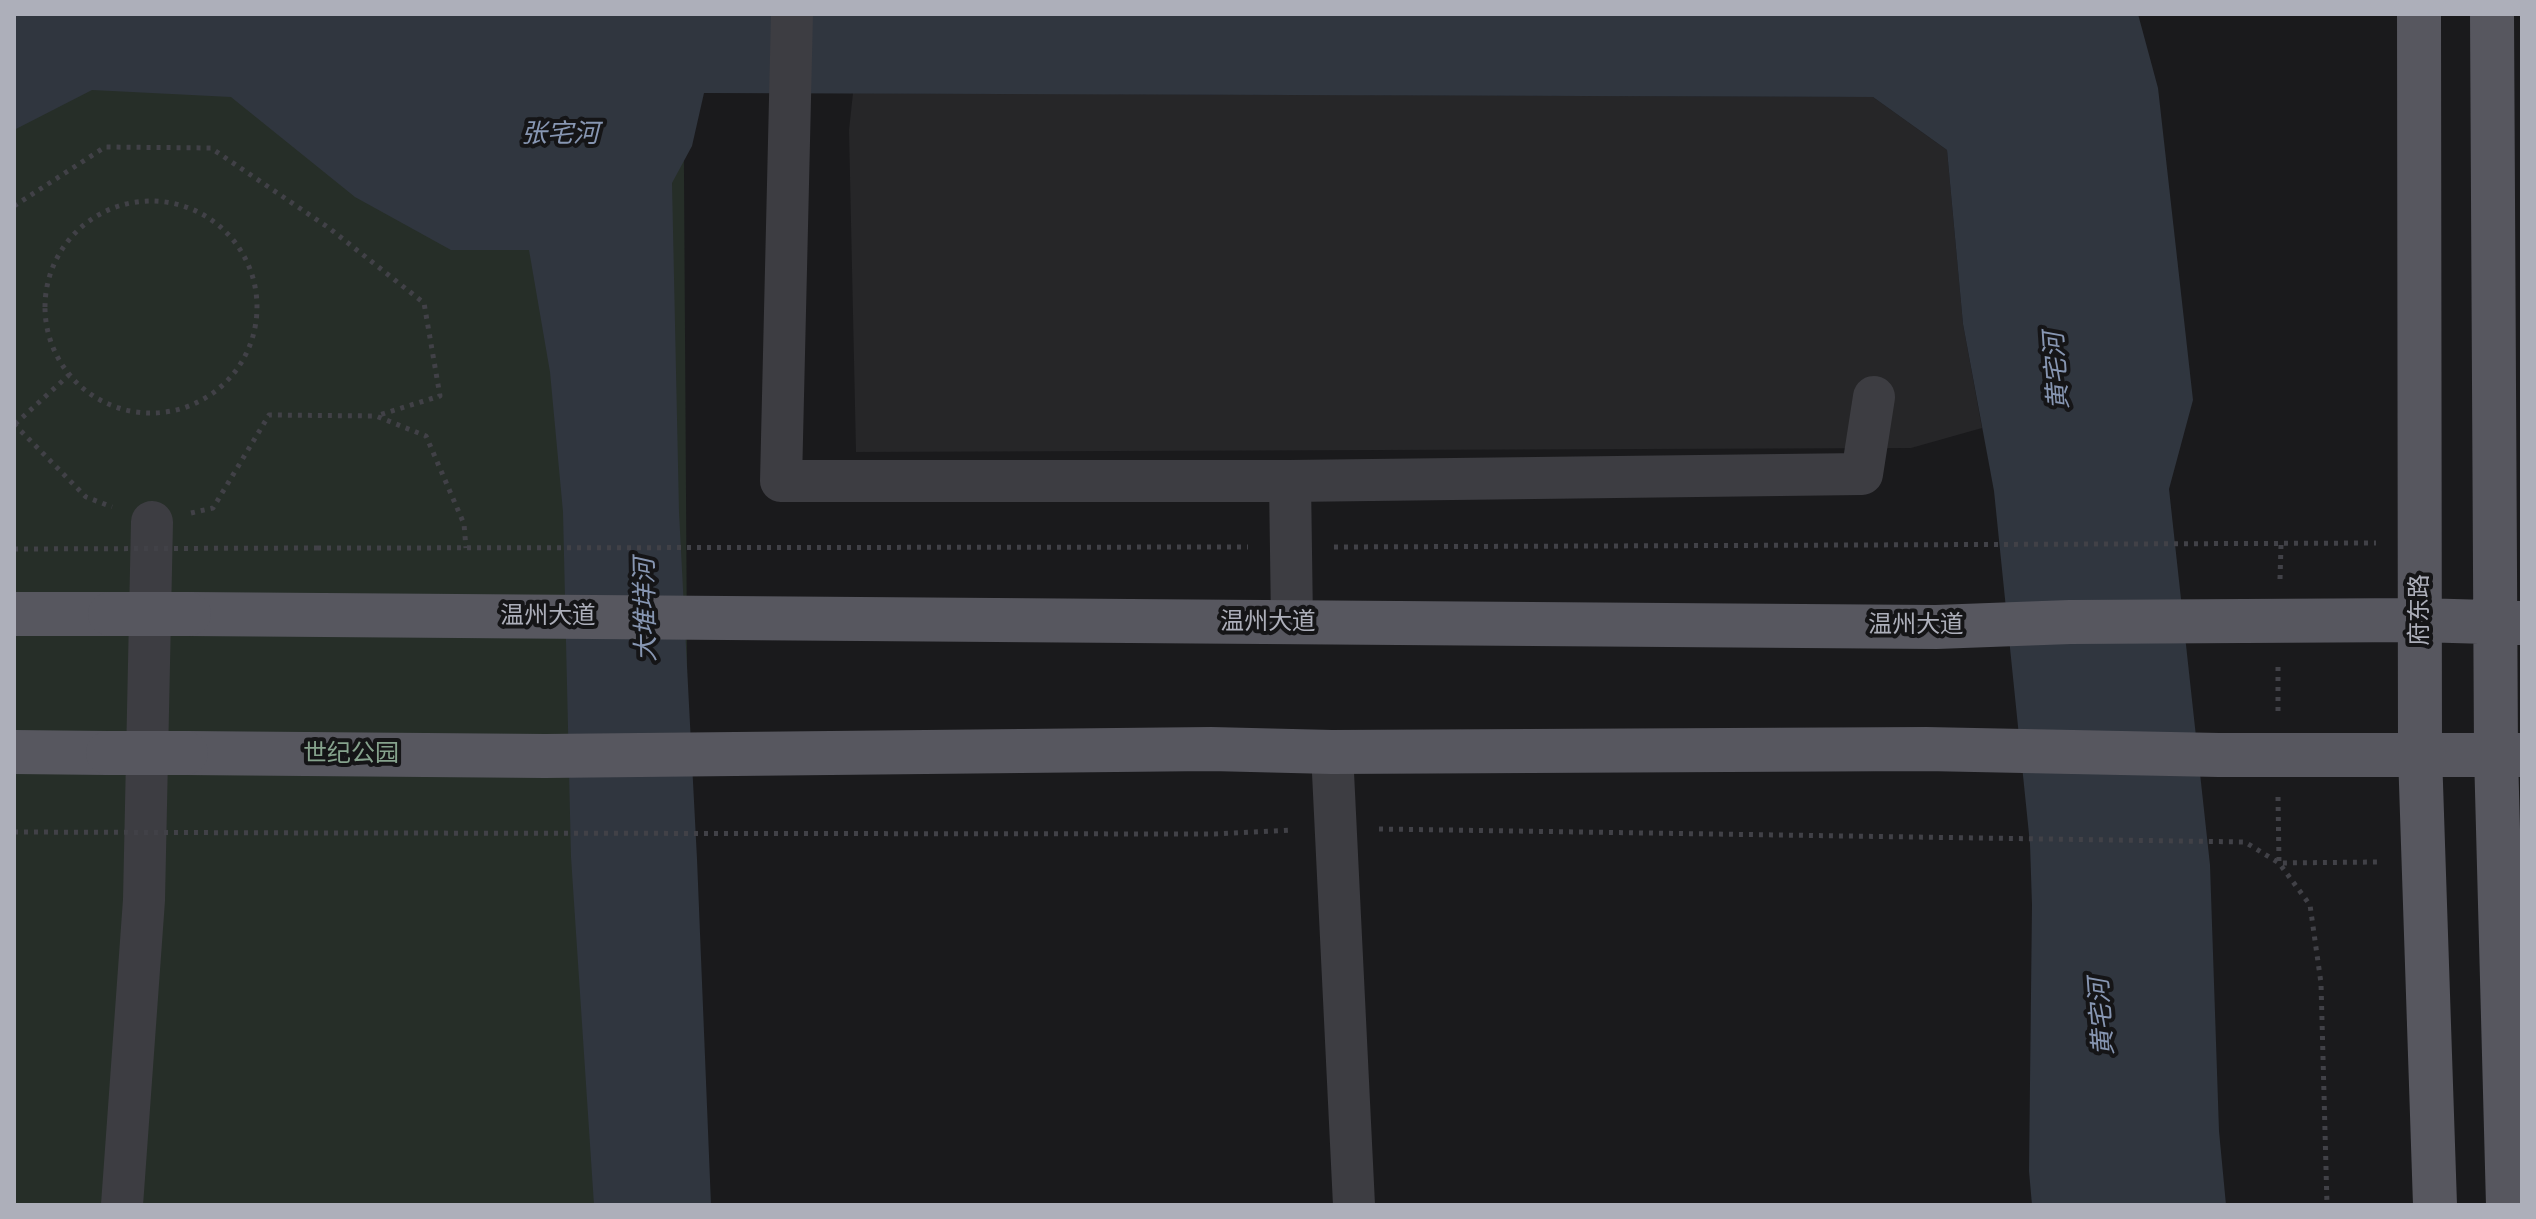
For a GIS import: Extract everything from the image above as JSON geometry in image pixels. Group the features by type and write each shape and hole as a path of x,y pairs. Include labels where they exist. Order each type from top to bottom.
{"main road":[{"name":"府东路","path":"2419,14 2420,754 2435,1205"},
{"path":"2492,14 2509,623 2508,1205"},
{"name":"温州大道","path":"14,614 553,615 1936,627 2070,622 2419,620 2509,623"},
{"path":"14,752 545,756 1195,749 1332,752 1926,749 2219,755 2509,754"}],"street":[{"path":"792,14 781,481 1290,481 1862,474 1874,397"},
{"path":"1290,481 1292,622"},
{"path":"122,1205 144,900 152,522"},
{"path":"1332,752 1354,1205"}],"path":[{"path":"14,206 105,147 211,148 329,228 424,303 440,396 376,416 269,415 213,508 152,522 86,497 14,424 69,375"},
{"path":"143,201 168,202 191,209 213,221 232,238 245,258 254,281 257,306 255,331 238,366 211,394 188,407 163,412 137,412 111,405 89,393 69,375 55,354 44,304 48,278 58,254 73,233 94,217 117,206 143,201"},
{"path":"376,416 426,436 464,524 466,548"},
{"path":"14,549 2188,546 2419,542"},
{"path":"2279,863 2277,754 2259,622 2281,545"},
{"path":"14,832 704,834"},
{"path":"2015,838 2245,842 2279,863 2310,905 2317,952 2321,983 2327,1205"},
{"path":"2279,863 2425,862"}],"shaded area":[{"path":"853,93 1873,97 1947,150 1963,324 1982,428 1911,448 856,452 849,130"}],"green space":[{"name":"世纪公园","path":"14,14 683,14 689,973 697,1205 14,1205"}],"water":[{"path":"14,14 2138,14 2158,88 2193,400 2169,489 2210,865 2219,1131 2226,1205 2032,1205 2029,1171 2030,844 1994,491 1963,324 1947,150 1873,97 704,93 692,146 672,183 679,512 711,1205 594,1205 571,857 563,512 550,372 529,250 451,250 355,197 231,97 92,90 14,130"}],"water label":[{"name":"张宅河","path":"560,134"},
{"name":"黄宅河","path":"2057,371"},
{"name":"大堆垟河","path":"646,610"},
{"name":"黄宅河","path":"2102,1017"}]}
